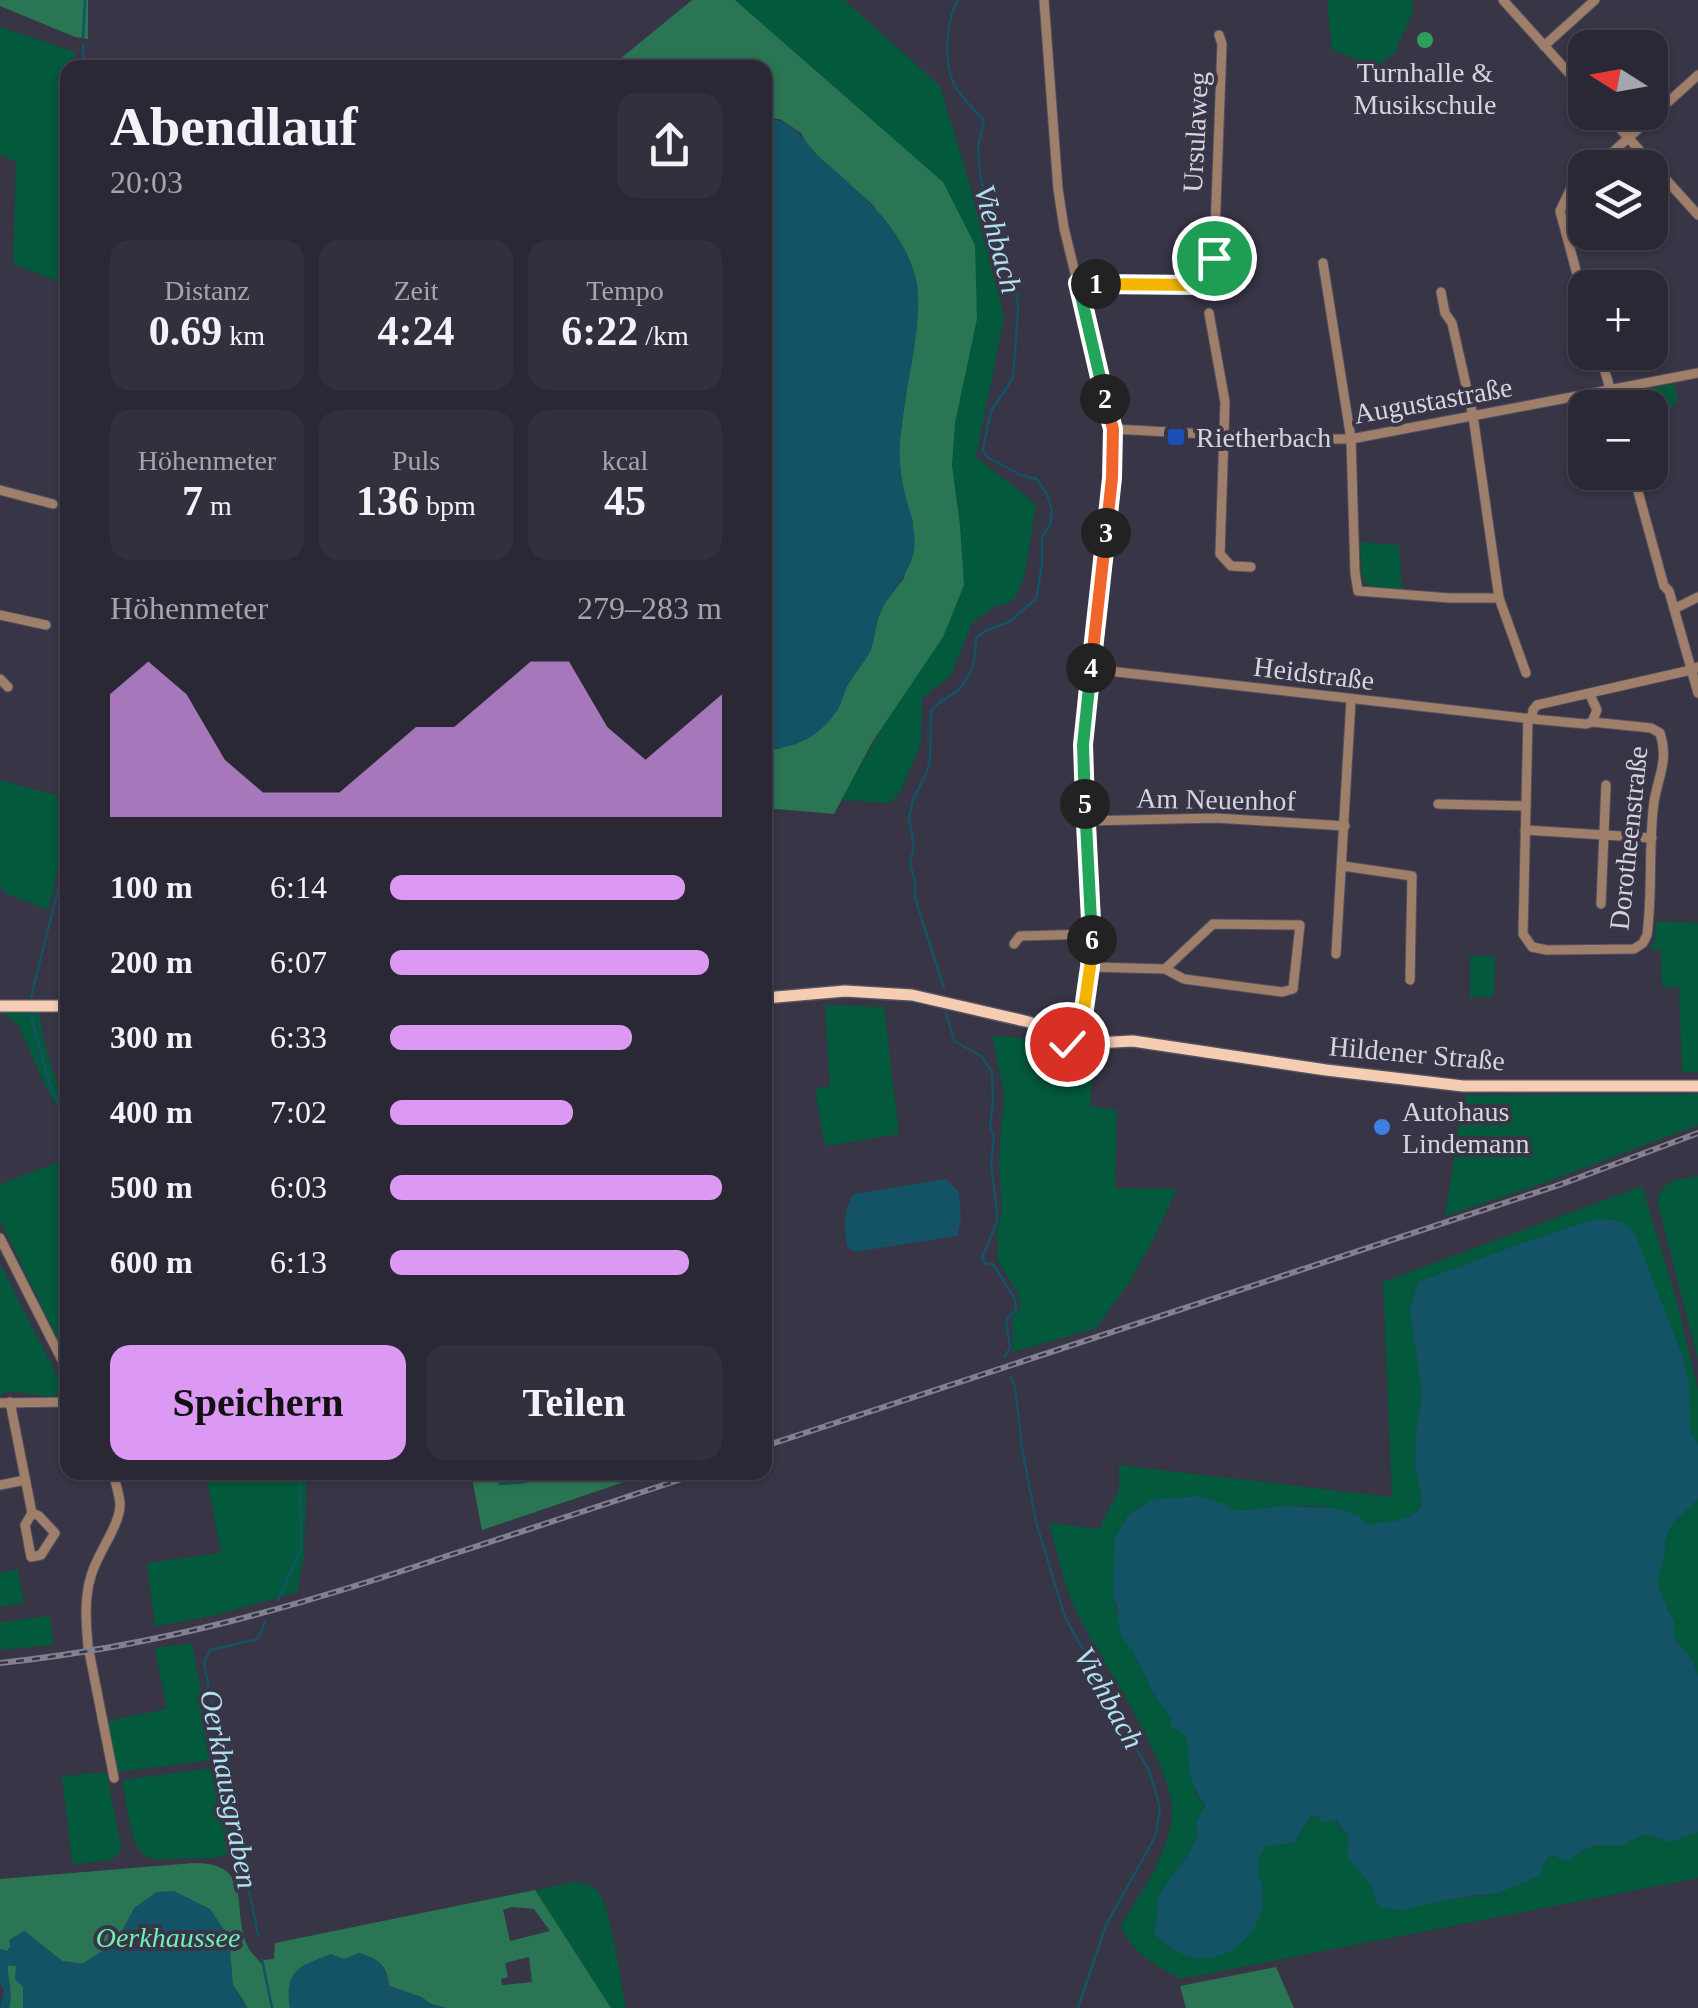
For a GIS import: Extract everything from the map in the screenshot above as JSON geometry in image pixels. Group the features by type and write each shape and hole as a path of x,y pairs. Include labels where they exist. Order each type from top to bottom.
{"main road":[{"path":"772,997 845,991 912,995 1065,1029"},
{"path":"0,1006 60,1006"},
{"path":"1076,1016 1083,1016 1098,1029 1095,1043 1081,1050 1073,1049 1067,1044 1065,1029 1076,1016"},
{"name":"Hildener Straße","path":"1098,1029 1134,1041 1463,1086 1698,1086"},
{"name":"Hildener Straße","path":"1095,1043 1134,1041"}],"street":[{"path":"1044,0 1064,228 1113,429 1112,478 1083,745 1092,934 1083,1016"},
{"path":"1502,0 1568,72"},
{"path":"1544,46 1595,0"},
{"name":"Ursulaweg","path":"1078,283 1198,285 1208,279 1214,258 1222,44 1219,35"},
{"path":"1615,150 1698,75"},
{"path":"1621,130 1698,215"},
{"path":"1568,194 1560,211 1568,241"},
{"path":"1322,262 1351,439 1358,591 1499,598"},
{"path":"1441,292 1473,416 1499,598 1526,673"},
{"path":"1209,312 1225,402 1220,554 1232,566 1251,568"},
{"path":"1604,370 1609,390"},
{"name":"Augustastraße","path":"1609,390 1698,374"},
{"name":"Augustastraße","path":"1113,429 1351,439 1568,398"},
{"path":"0,490 53,504"},
{"path":"1638,490 1664,586 1695,669 1698,693"},
{"path":"1674,610 1698,597"},
{"path":"0,615 46,625"},
{"path":"1530,719 1537,705 1695,669"},
{"name":"Heidstraße","path":"1091,670 1530,719 1592,722"},
{"path":"1590,694 1596,710 1592,722"},
{"path":"1336,954 1352,700"},
{"name":"Dorotheenstraße","path":"1530,719 1524,934 1532,946 1548,950 1634,949 1643,943 1648,924 1654,800 1662,774 1663,749 1660,733 1646,727 1592,722"},
{"path":"1601,904 1606,785"},
{"path":"1438,804 1526,806"},
{"name":"Am Neuenhof","path":"1086,821 1216,818 1345,826"},
{"path":"1525,830 1652,838"},
{"path":"1343,866 1412,876 1410,980"},
{"path":"1090,967 1165,969 1184,979 1282,992 1293,990 1300,925 1213,924 1165,969"},
{"path":"1014,944 1020,936 1092,934"},
{"path":"0,1238 60,1356"},
{"path":"32,1514 56,1533 41,1555 31,1557 25,1524 32,1514 5,1402 60,1402"},
{"path":"0,1485 25,1480"},
{"path":"114,1778 88,1646 86,1606 94,1565 118,1516 120,1504 115,1480"}],"green space":[{"path":"0,0 88,0 88,39 0,6"},
{"path":"692,0 735,0 943,182 975,245 977,319 955,423 952,465 964,585 943,637 873,741 834,814 772,809 772,749 779,749 837,711 847,686 871,650 885,602 904,578 913,523 898,453 918,306 874,206 809,149 801,133 780,119 772,118 772,60 619,60"},
{"path":"735,0 844,0 940,86 985,235 1004,317 976,457 1036,504 1024,578 1016,596 1007,604 995,606 972,623 951,675 922,698 921,743 900,793 889,803 841,800 964,585 952,465 963,377 942,182"},
{"path":"1327,0 1412,0 1414,10 1394,54 1375,67 1332,50"},
{"path":"0,27 75,52 75,60 60,60 60,282 13,264 16,162 0,155"},
{"path":"1674,384 1678,397 1673,407 1668,408 1668,390 1651,388"},
{"path":"1360,542 1399,545 1402,589 1366,584"},
{"path":"0,780 60,796 60,860 49,908 9,895 0,886"},
{"path":"1656,921 1698,923 1698,1072 1682,1072 1679,987 1662,987 1661,950 1650,949 1655,940"},
{"path":"1470,956 1495,956 1494,997 1470,997"},
{"path":"825,1005 884,1007 899,1134 825,1146 815,1089 830,1086"},
{"path":"2,1013 39,1013 60,1094 60,1111 44,1083 18,1024"},
{"path":"992,1035 1059,1043 1072,1058 1094,1058 1090,1106 1117,1110 1115,1188 1177,1189 1130,1281 1096,1328 1013,1352 1012,1318 1021,1306 998,1261 1004,1094"},
{"path":"1698,1094 1698,1125 1445,1216 1464,1095"},
{"path":"60,1162 60,1344 0,1220 0,1184"},
{"path":"1698,1176 1698,1360 1657,1200 1668,1184"},
{"path":"1642,1186 1677,1302 1698,1391 1698,1444 1690,1431 1689,1383 1683,1358 1595,1219 1418,1282 1410,1309 1422,1393 1415,1469 1421,1508 1399,1522 1366,1525 1322,1506 1237,1511 1197,1496 1113,1594 1122,1637 1151,1689 1186,1736 1196,1794 1206,1805 1196,1823 1198,1835 1189,1854 1159,1895 1154,1935 1172,1948 1196,1958 1260,1882 1255,1869 1264,1846 1294,1843 1310,1816 1324,1823 1335,1820 1349,1836 1348,1856 1373,1888 1381,1907 1499,1893 1540,1876 1550,1855 1567,1861 1597,1845 1623,1845 1645,1834 1670,1842 1698,1832 1698,1878 1180,1979 1138,1952 1121,1926 1165,1845 1172,1816 1170,1795 1149,1742 1076,1611 1049,1523 1099,1529 1119,1489 1119,1465 1392,1497 1383,1282"},
{"path":"0,1263 60,1386 55,1397 8,1391 0,1396"},
{"path":"207,1480 307,1480 304,1556 297,1592 155,1627 147,1563 221,1553"},
{"path":"472,1480 497,1480 501,1485 534,1480 630,1480 482,1530"},
{"path":"1698,1499 1698,1677 1689,1656 1674,1638 1674,1621 1657,1581 1672,1524"},
{"path":"18,1569 24,1603 0,1607 0,1573"},
{"path":"50,1616 53,1645 0,1650 0,1622"},
{"path":"192,1643 214,1760 117,1772 107,1721 167,1709 155,1648"},
{"path":"218,1767 232,1839 230,1853 213,1858 162,1860 143,1854 130,1826 124,1780"},
{"path":"104,1772 122,1850 112,1860 75,1864 62,1776"},
{"path":"193,1863 212,1865 225,1870 233,1879 247,1945 261,1964 262,1960 274,1959 275,1943 535,1890 611,2008 447,2008 389,1986 381,1964 359,1953 289,2000 290,2008 247,2008 232,1983 221,1934 210,1909 157,1892 135,1908 116,1943 82,1964 62,1961 24,1931 7,1951 0,1949 0,1879","holes":["534,1909 550,1931 510,1941 503,1910","529,1957 532,1982 502,1985 501,1979 508,1977 505,1963"]},
{"path":"574,1882 592,1886 602,1898 626,2008 611,2008 535,1890"},
{"path":"7,1965 16,1966 23,1986 23,2008 9,2008"},
{"path":"1276,1967 1294,2008 1186,2008 1180,1986"}],"water":[{"path":"772,119 793,128 879,213 910,260 918,295 900,445 901,475 914,535 912,559 882,609 870,651 848,684 838,709 822,728 786,747 772,748"},
{"path":"946,1179 959,1192 961,1219 957,1236 854,1252 847,1246 845,1219 854,1194"},
{"path":"1595,1219 1618,1221 1635,1234 1689,1383 1690,1431 1698,1444 1698,1499 1672,1524 1657,1581 1674,1621 1674,1638 1689,1656 1698,1677 1698,1832 1670,1842 1645,1834 1623,1845 1596,1845 1567,1861 1550,1855 1540,1876 1499,1893 1399,1910 1381,1907 1375,1900 1373,1888 1347,1856 1349,1836 1336,1820 1324,1823 1310,1816 1294,1843 1265,1846 1257,1869 1263,1890 1261,1911 1242,1943 1208,1958 1179,1952 1154,1935 1159,1894 1189,1854 1198,1835 1196,1823 1206,1805 1192,1780 1186,1736 1171,1726 1171,1719 1122,1637 1118,1623 1113,1594 1115,1538 1128,1515 1152,1500 1197,1496 1237,1511 1281,1506 1335,1508 1359,1516 1366,1525 1408,1517 1421,1508 1422,1496 1415,1469 1422,1393 1410,1309 1418,1282"},
{"path":"496,1480 534,1480 525,1483 500,1485"},
{"name":"Oerkhaussee","path":"174,1891 210,1909 229,1937 233,1985 246,2008 23,2008 23,1987 15,1979 16,1966 8,1965 9,2008 0,2008 4,1991 0,1983 0,1949 7,1951 9,1940 24,1931 62,1961 82,1964 116,1943 134,1908 157,1892"},
{"path":"359,1953 381,1964 389,1987 447,2008 290,2008 289,1985 302,1966 331,1954 344,1959"}],"waterway":[{"name":"Oerkhausgraben","path":"83,38 85,0"},
{"name":"Viehbach","path":"944,988 915,898 910,864 914,846 909,818 930,760 931,712 967,678 976,638 1009,622 1036,599 1042,537 1052,511 1037,479 987,457 983,449 991,411 1013,378 1017,285 1002,253 980,174 978,147 984,120 959,92 950,73 949,29 958,0"},
{"name":"Oerkhausgraben","path":"83,45 83,60"},
{"name":"Oerkhausgraben","path":"31,997 60,882"},
{"name":"Viehbach","path":"946,1013 954,1041 981,1056 992,1071 991,1164 997,1222 982,1258 986,1264 993,1264 1015,1299 1016,1310 1006,1320 1010,1347 1005,1357"},
{"name":"Oerkhausgraben","path":"31,1016 51,1089 60,1103"},
{"name":"Viehbach","path":"1011,1377 1036,1522 1065,1617 1150,1773 1160,1808 1155,1837 1106,1925 1078,2008"},
{"name":"Oerkhausgraben","path":"278,1600 301,1549 300,1480"},
{"name":"Oerkhausgraben","path":"258,1935 204,1663 210,1650 258,1639 265,1622"},
{"name":"Oerkhausgraben","path":"262,1959 272,2008"}],"railway":[{"path":"772,1444 1559,1185 1698,1133"},
{"path":"0,1663 173,1635 284,1607 679,1480"}],"place":[{"name":"Turnhalle & Musikschule","path":"1425,40"},
{"name":"Rietherbach","path":"1176,437"},
{"name":"Autohaus Lindemann","path":"1382,1127"}],"route":[{"path":"1067,1044 1063,1036 1066,1022 1083,1016 1090,967 1092,934 1083,745 1112,478 1113,429 1078,283 1198,285 1208,279 1214,258"}]}
